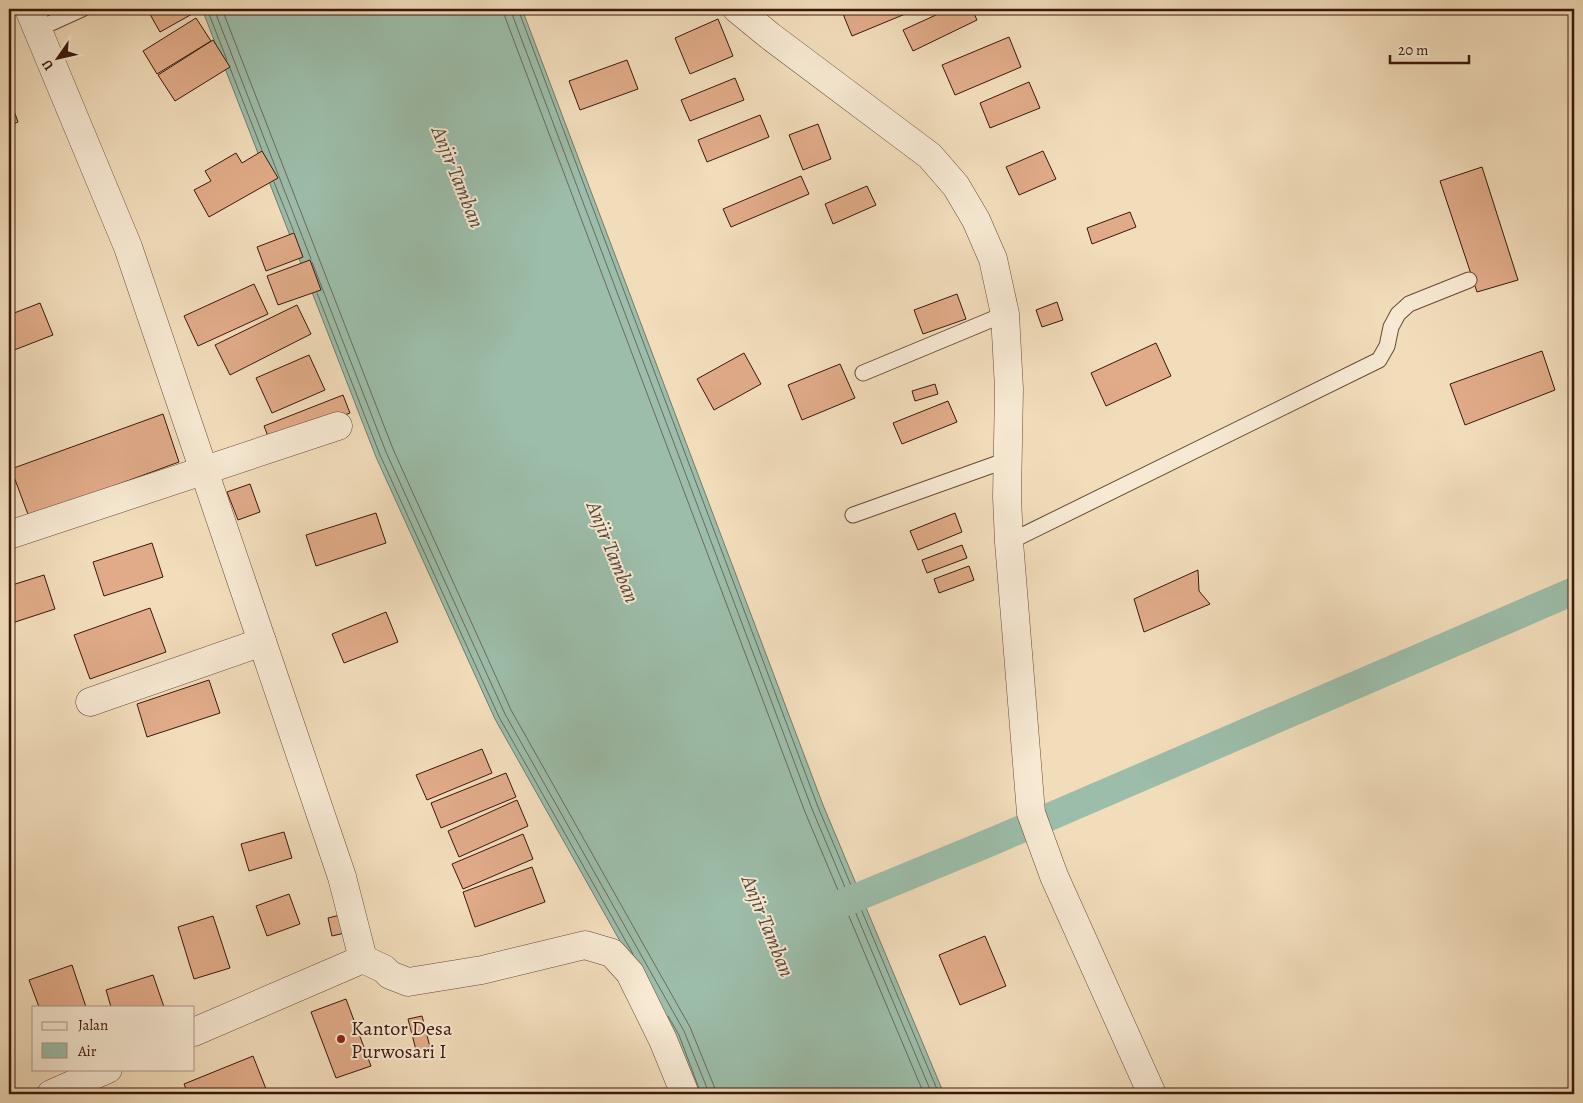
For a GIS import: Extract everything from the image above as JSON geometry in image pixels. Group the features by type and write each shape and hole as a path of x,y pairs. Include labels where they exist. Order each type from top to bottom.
{"street":[{"path":"738,9 770,36 930,156 956,186 976,220 994,258 1005,314 1009,389 1007,460 1009,542 1030,813 1054,876 1152,1094"},
{"path":"34,19 128,247 342,877 363,959"},
{"path":"9,535 338,426"},
{"path":"90,702 262,642"},
{"path":"195,1032 363,959 384,969 390,975 408,982 482,970 585,945 612,953 630,973 663,1040 685,1094"},
{"path":"51,1094 106,1070"}],"lane":[{"path":"34,19 82,9"},
{"path":"1009,542 1379,360 1387,346 1391,328 1398,314 1409,304 1469,280"},
{"path":"863,373 1005,314"},
{"path":"853,514 1007,460"}],"water":[{"name":"Anjir Tamban","path":"202,9 522,9 823,805 944,1094 697,1094 674,1037 495,719 376,457"}],"building":[{"path":"147,9 201,9 160,32"},
{"path":"841,9 909,9 910,12 852,36"},
{"path":"949,9 972,9 977,20 913,51 903,30"},
{"path":"196,18 211,41 157,74 143,51"},
{"path":"718,19 733,56 690,74 675,38"},
{"path":"1009,37 1021,67 955,95 942,65"},
{"path":"213,40 230,67 175,101 158,75"},
{"path":"627,60 638,89 580,110 569,81"},
{"path":"735,78 744,100 690,121 681,100"},
{"path":"1029,82 1040,108 990,128 980,103"},
{"path":"9,97 18,122 9,126"},
{"path":"760,115 769,137 707,162 698,140"},
{"path":"818,124 831,159 803,170 789,135"},
{"path":"262,151 278,178 209,217 194,190 211,181 205,171 236,153 242,163"},
{"path":"1043,151 1056,179 1019,195 1006,167"},
{"path":"1482,167 1518,280 1477,292 1440,181"},
{"path":"801,176 809,194 731,227 723,209"},
{"path":"867,186 876,205 833,224 825,204"},
{"path":"1130,212 1136,227 1092,244 1087,228"},
{"path":"294,233 303,257 266,271 257,247"},
{"path":"310,260 321,290 278,305 267,276"},
{"path":"254,284 268,314 198,346 184,316"},
{"path":"957,294 966,319 923,334 914,310"},
{"path":"1057,302 1063,320 1042,327 1036,310"},
{"path":"40,303 53,335 9,352 9,315"},
{"path":"297,305 311,334 230,375 215,345"},
{"path":"1156,343 1171,376 1106,406 1091,373"},
{"path":"1542,351 1555,390 1465,425 1450,384"},
{"path":"744,353 761,384 714,410 697,379"},
{"path":"309,355 325,390 272,413 256,378"},
{"path":"840,364 855,398 802,420 788,385"},
{"path":"935,384 938,394 915,401 912,391"},
{"path":"343,395 350,413 271,444 264,426"},
{"path":"948,401 957,422 902,444 893,423"},
{"path":"163,414 179,462 29,517 11,469"},
{"path":"250,484 260,512 238,520 227,492"},
{"path":"376,513 386,543 316,566 306,535"},
{"path":"955,513 962,532 918,550 910,531"},
{"path":"152,543 163,577 104,596 93,562"},
{"path":"962,545 967,558 927,573 922,560"},
{"path":"969,566 974,580 939,593 934,579"},
{"path":"1198,570 1199,591 1210,604 1144,632 1134,599"},
{"path":"44,575 55,609 9,624 9,586"},
{"path":"150,608 166,652 90,679 74,635"},
{"path":"386,612 398,642 344,663 332,634"},
{"path":"209,680 220,713 147,737 137,704"},
{"path":"482,749 492,773 427,800 416,775"},
{"path":"506,773 516,797 441,828 431,803"},
{"path":"517,800 528,826 459,857 448,831"},
{"path":"284,832 292,858 249,871 241,844"},
{"path":"523,834 533,859 463,889 452,864"},
{"path":"532,867 545,902 475,927 463,892"},
{"path":"289,894 300,924 267,936 256,906"},
{"path":"348,913 353,931 332,936 328,918"},
{"path":"213,916 230,968 194,979 178,927"},
{"path":"985,936 1006,986 960,1005 939,955"},
{"path":"72,965 86,1006 39,1006 29,980"},
{"path":"153,975 164,1006 111,1006 106,990"},
{"name":"Kantor Desa Purwosari I","path":"346,999 371,1066 336,1078 311,1012"},
{"path":"422,1016 430,1047 416,1050 408,1019"},
{"path":"253,1056 268,1094 188,1094 184,1084"}],"waterway":[{"path":"826,910 991,842 1574,591"}],"place":[{"name":"Kantor Desa Purwosari I","path":"341,1039"}]}
